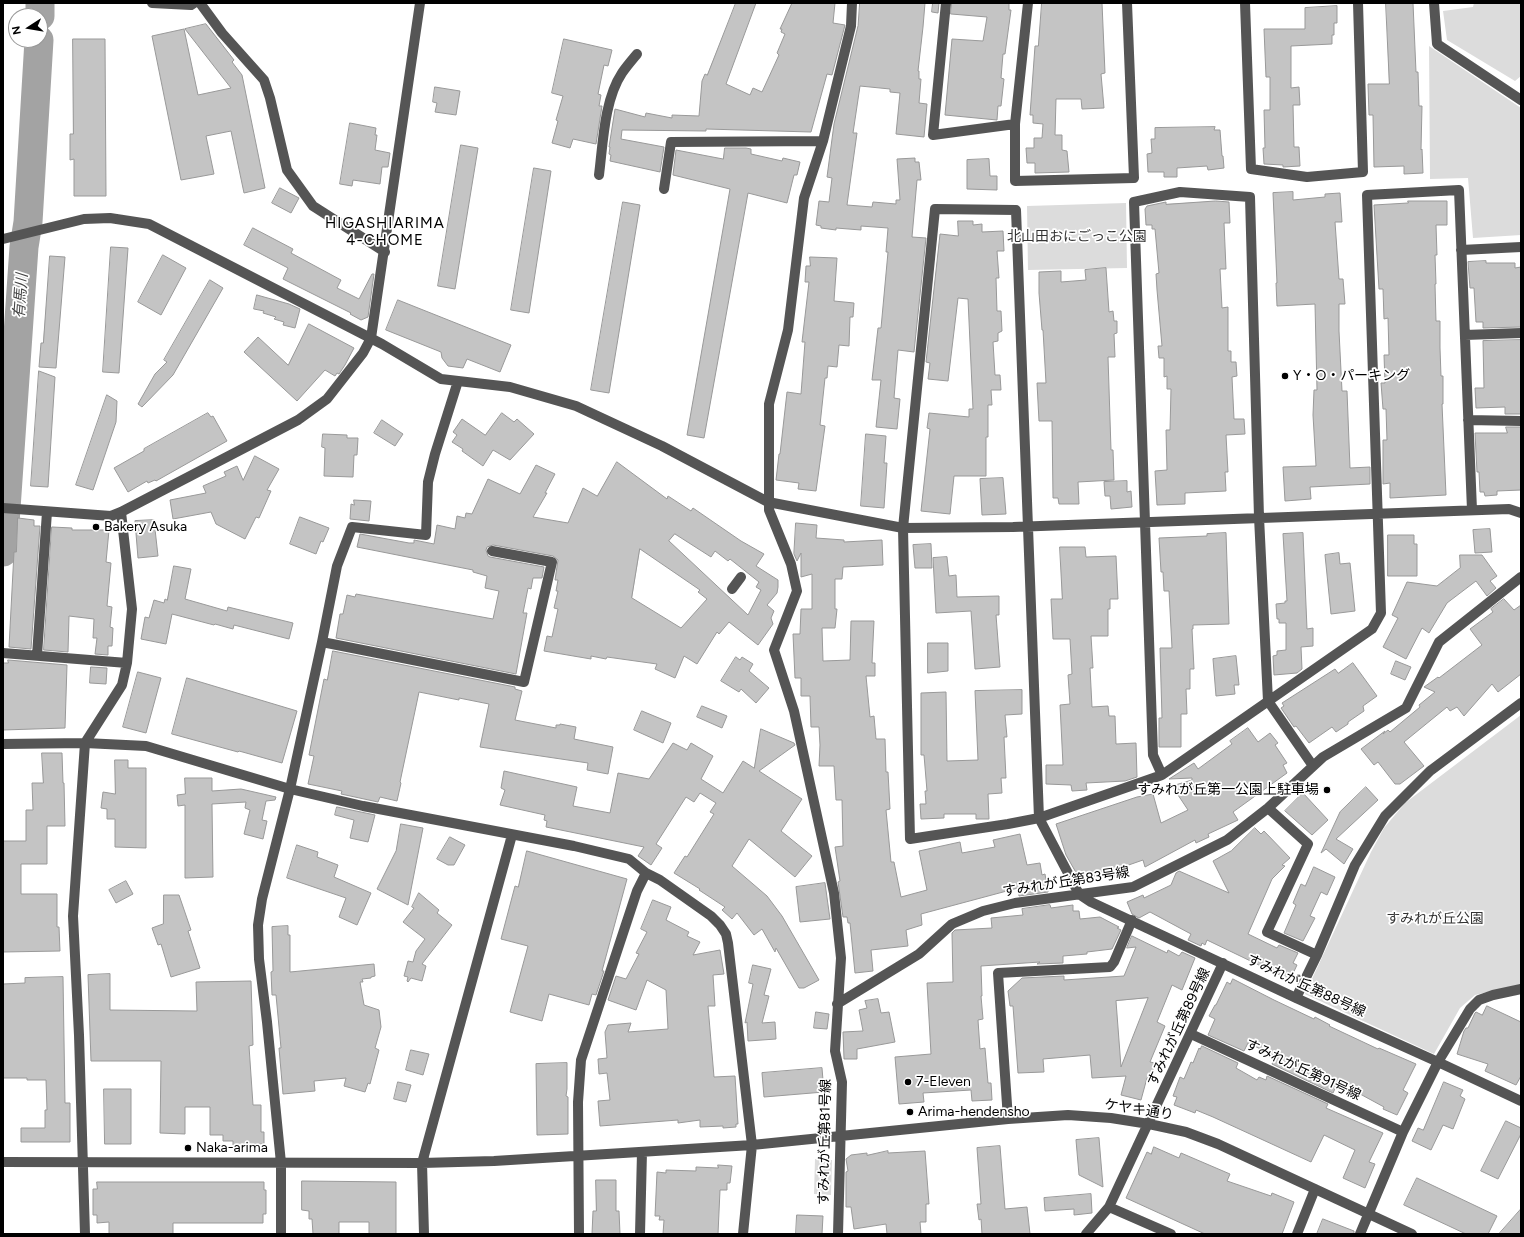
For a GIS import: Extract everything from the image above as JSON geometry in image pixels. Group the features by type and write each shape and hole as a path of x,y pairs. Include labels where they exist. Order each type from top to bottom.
{"street":[{"path":"152,3 191,5 194,3"},
{"path":"200,3 222,33 264,80 270,98 287,170 313,206 385,252"},
{"path":"3,508 110,516 121,512 292,423 327,399 363,353 371,338 385,252 420,3"},
{"name":"すみれが丘第81号線","path":"838,1234 842,1082 835,1051 840,958 834,893 794,710 774,650 797,591 791,564 769,510 769,404 788,330 804,198 823,141 850,26 852,3"},
{"path":"946,3 933,135 1015,124"},
{"path":"1028,3 1015,124 1015,181 1134,178 1127,3"},
{"path":"1245,3 1251,169 1307,177 1363,172 1358,3"},
{"path":"1434,3 1437,44 1521,100"},
{"path":"599,175 610,100 621,74 637,54"},
{"path":"664,189 671,142 823,141"},
{"path":"1079,894 1039,818 1016,210 934,209 903,528 910,839 1039,818 1162,775 1372,629 1380,613 1367,195 1459,190 1472,510"},
{"path":"1162,775 1153,755 1134,202 1180,192 1250,197 1259,517 1268,701 1313,766"},
{"path":"3,239 84,219 110,218 148,224 371,338 441,379 510,387 576,406 662,446 768,502 903,528 1027,526 1509,509 1521,513"},
{"path":"1461,250 1521,247"},
{"path":"1465,335 1521,333"},
{"path":"281,1234 281,1163 259,959 258,925 262,899 290,789 337,566 352,527 426,535 428,482 435,454 458,381"},
{"path":"1468,420 1521,421"},
{"path":"37,655 47,512"},
{"path":"85,1234 79,1036 73,916 85,743 122,685 127,663 132,609 121,512"},
{"path":"322,642 524,682 552,562 492,551"},
{"path":"732,589 740,577"},
{"name":"すみれが丘第83号線","path":"837,1004 919,954 952,924 983,911 1015,903 1133,887 1227,840 1268,808 1323,757 1406,708 1439,642 1521,577"},
{"path":"3,653 127,663"},
{"path":"1296,998 1317,955 1355,865 1385,816 1430,771 1521,703"},
{"path":"3,744 85,743 146,746 290,789 363,806 574,846 629,859 646,873 660,880 711,916 726,934 752,1145 744,1234"},
{"path":"1268,808 1308,844 1267,932 1317,955"},
{"path":"424,1234 422,1164 512,835"},
{"path":"579,1234 578,1102 581,1060 637,891 646,873"},
{"name":"すみれが丘第88号線","path":"1079,894 1091,902 1521,1101"},
{"path":"1008,1119 998,973 1110,967 1114,962 1132,920"},
{"name":"すみれが丘第89号線","path":"1086,1234 1109,1207 1224,964"},
{"path":"1360,1234 1403,1132 1438,1062 1470,1009 1479,1000 1493,995 1521,989"},
{"name":"すみれが丘第91号線","path":"1191,1034 1403,1132"},
{"name":"ケヤキ通り","path":"3,1162 422,1164 752,1145 1008,1119 1068,1115 1111,1118 1186,1132 1218,1144 1412,1234"},
{"path":"640,1234 642,1152"},
{"path":"1297,1234 1315,1189"},
{"path":"1109,1207 1171,1234"}],"green space":[{"path":"1474,3 1521,3 1521,76 1515,81 1447,40 1443,11 1473,7"},
{"path":"1429,46 1521,108 1521,235 1473,238 1468,178 1430,179"},
{"name":"北山田おにごっこ公園","path":"1126,203 1127,268 1028,270 1027,206"},
{"name":"すみれが丘公園","path":"1521,715 1521,984 1475,995 1460,1008 1434,1054 1305,994 1371,852 1384,828 1405,803"},
{"path":"815,1159 832,1160 831,1195 814,1194"}],"building":[{"path":"736,3 756,3 726,84 750,95 753,88 762,92 779,55 777,53 785,34 781,32 782,29 780,29 792,3 835,3 833,23 845,25 832,75 827,74 811,132 706,129 706,131 622,130 621,139 664,147 660,172 610,161 611,155 609,154 609,147 615,109 645,117 646,113 672,118 672,115 699,116 702,81 705,74 707,75"},
{"path":"860,3 925,3 918,71 919,79 921,79 919,103 927,104 924,137 896,134 900,93 890,92 890,89 860,86 853,133 857,133 847,205 872,207 873,202 896,204 896,200 900,200 897,159 915,158 915,162 919,162 921,180 917,180 912,237 926,238 914,352 898,350 894,398 900,399 897,429 876,427 881,380 872,380 878,328 881,328 888,252 886,252 888,228 861,226 861,230 836,228 836,230 821,228 821,226 816,225 819,201 829,202 832,178 827,177 834,124 858,26"},
{"path":"933,3 939,3 938,13 932,12"},
{"path":"952,3 1009,3 1009,10 1011,10 1005,54 1003,54 1001,78 1004,79 1001,106 998,106 997,120 945,115 952,39 983,41 987,17 951,14"},
{"path":"1042,3 1102,3 1105,73 1101,74 1104,108 1082,109 1081,99 1056,99 1055,135 1062,135 1062,150 1067,151 1069,172 1035,173 1035,163 1027,163 1026,148 1034,148 1034,138 1042,138 1043,124 1033,123 1033,115 1030,115 1035,46 1038,46"},
{"path":"1386,3 1413,3 1416,72 1418,72 1419,106 1422,106 1421,150 1422,149 1423,173 1404,174 1404,166 1374,167 1373,115 1369,115 1368,84 1389,84"},
{"path":"1337,6 1337,23 1334,23 1332,44 1291,46 1291,88 1299,87 1300,105 1293,105 1294,147 1299,147 1300,166 1283,167 1283,165 1264,164 1264,110 1270,110 1270,77 1266,77 1264,29 1305,29 1305,8"},
{"path":"206,24 234,60 232,62 242,75 265,188 244,193 231,131 206,136 214,174 181,180 152,36 184,29 198,95 231,88 185,29"},
{"path":"73,39 105,39 106,196 74,196 74,159 70,160 70,134 73,134"},
{"path":"564,39 612,50 608,66 604,65 598,94 601,95 599,106 602,106 596,144 573,139 570,148 552,143 558,121 556,120 563,96 552,93"},
{"path":"435,87 460,91 456,115 435,112 437,103 433,102"},
{"path":"350,123 376,128 375,135 377,135 375,150 390,153 388,167 382,167 380,184 353,180 352,186 340,184"},
{"path":"1215,127 1214,130 1220,130 1224,168 1208,170 1207,166 1177,168 1177,177 1164,177 1164,172 1148,172 1147,154 1152,153 1151,139 1155,139 1155,128"},
{"path":"461,145 478,148 455,289 438,286"},
{"path":"725,148 746,148 751,149 751,154 782,161 783,158 800,162 797,175 794,175 787,203 748,193 704,438 687,435 730,189 673,175 676,150 723,159"},
{"path":"989,159 990,176 997,176 997,190 967,189 967,160"},
{"path":"534,168 551,171 529,313 511,310"},
{"path":"280,188 299,198 291,213 272,203"},
{"path":"1293,192 1293,200 1325,197 1325,194 1340,193 1342,222 1335,222 1339,279 1343,279 1345,304 1339,304 1342,391 1347,391 1350,468 1370,467 1370,484 1310,487 1311,499 1285,501 1283,467 1316,466 1313,415 1314,390 1317,390 1315,304 1277,306 1273,193"},
{"path":"1216,201 1229,202 1230,223 1224,223 1226,269 1220,269 1222,308 1228,307 1228,351 1231,351 1231,362 1236,362 1237,376 1232,377 1234,419 1244,419 1245,434 1226,435 1228,472 1225,472 1226,491 1185,493 1185,504 1157,505 1155,471 1167,470 1166,430 1170,430 1171,389 1167,389 1167,376 1164,377 1164,358 1159,358 1158,346 1162,346 1156,274 1159,273 1155,229 1152,229 1152,225 1146,225 1145,209 1147,206 1166,202 1166,204"},
{"path":"1408,201 1447,201 1447,225 1436,225 1437,255 1435,255 1436,321 1440,321 1441,376 1443,376 1442,404 1446,495 1390,498 1390,483 1383,484 1383,440 1387,440 1386,409 1383,409 1381,383 1385,383 1384,355 1389,355 1388,318 1384,319 1383,289 1379,289 1374,205 1408,203"},
{"path":"623,202 640,205 609,393 591,390"},
{"path":"958,221 973,221 973,225 982,224 982,232 1003,231 1004,251 997,251 999,278 996,278 997,311 1001,311 1002,331 998,333 998,341 993,342 995,375 1000,375 1001,390 991,390 992,405 988,405 986,476 954,476 950,514 921,511 930,429 927,428 929,413 969,417 969,409 973,409 968,299 958,298 948,381 928,379 930,363 926,362 940,234 958,236"},
{"path":"253,228 293,249 291,253 341,280 337,288 359,299 372,274 374,274 368,317 361,320 350,314 351,313 283,279 288,268 244,245"},
{"path":"111,247 128,248 119,373 103,372"},
{"path":"163,255 186,268 161,315 138,302"},
{"path":"50,256 65,257 56,368 39,367 41,343 43,343"},
{"path":"810,257 837,258 834,301 854,303 853,317 850,317 849,346 839,345 837,367 828,366 827,378 825,378 820,425 825,426 816,491 798,489 799,483 776,480 787,392 801,394 805,342 802,342 809,282 805,282 806,266 810,266"},
{"path":"1486,261 1486,263 1515,263 1515,268 1521,267 1521,327 1483,328 1483,322 1476,322 1474,288 1470,288 1468,262"},
{"path":"1106,268 1109,312 1113,311 1114,321 1117,321 1117,333 1114,334 1115,357 1108,357 1111,450 1113,450 1114,480 1078,482 1079,504 1059,504 1058,498 1053,498 1052,421 1039,421 1037,383 1046,383 1039,293 1039,272 1061,271 1061,282 1086,280 1085,270"},
{"path":"210,280 223,288 173,375 142,407 138,404 155,374 167,362 164,360"},
{"path":"257,295 289,304 300,309 295,328 283,325 284,322 274,319 276,317 263,313 264,311 254,309"},
{"path":"398,300 511,345 500,372 467,359 463,368 448,366 442,358 441,352 386,330"},
{"path":"309,324 354,348 339,374 337,373 335,376 325,370 297,401 244,352 258,337 288,365"},
{"path":"1521,340 1521,414 1505,414 1505,407 1476,408 1475,388 1484,388 1483,341"},
{"path":"39,371 55,377 48,487 31,486"},
{"path":"107,395 117,401 116,422 93,490 76,485"},
{"path":"208,413 211,417 213,416 227,441 156,481 155,480 148,483 147,481 128,492 114,468 144,451 144,449"},
{"path":"502,413 514,422 517,419 534,434 510,460 493,450 483,466 452,442 457,435 453,432 462,419 485,435"},
{"path":"382,420 403,434 395,446 374,433"},
{"path":"1506,427 1521,427 1521,490 1497,491 1497,495 1485,496 1484,492 1480,492 1479,472 1477,472 1475,433 1507,433"},
{"path":"323,434 347,435 347,438 358,438 357,455 354,455 353,477 324,476 325,448 322,447"},
{"path":"866,434 886,436 884,463 887,463 884,508 861,506"},
{"path":"255,456 279,469 267,490 271,491 259,518 256,517 245,539 216,524 211,512 173,519 170,500 206,493 203,486 226,476 224,472 237,466 243,480"},
{"path":"617,462 667,499 668,496 691,511 693,508 741,541 764,554 756,566 778,580 778,587 777,593 767,605 774,611 771,618 773,624 758,645 729,622 719,634 717,632 697,664 684,656 675,678 655,669 657,664 607,657 606,659 591,656 591,659 544,651 547,636 552,637 558,609 554,608 558,591 556,591 558,580 555,580 558,560 553,556 493,545 487,547 486,550 488,556 490,557 544,567 542,578 533,578 531,589 528,588 523,613 527,613 516,674 336,638 340,614 343,614 347,595 355,597 356,594 493,619 499,591 485,588 487,576 473,572 473,570 357,547 360,534 409,543 414,543 414,540 434,544 437,525 455,529 457,516 465,518 466,513 472,514 488,479 520,494 536,465 555,474 545,493 547,493 533,517 568,523 583,488 597,496","holes":["675,534 711,557 715,551 728,561 730,559 759,582 756,587 761,590 748,615 669,541","640,549 700,590 698,592 707,599 681,628 632,598"]},
{"path":"1003,478 1006,514 982,515 980,479"},
{"path":"1127,481 1127,492 1131,491 1132,507 1111,509 1110,496 1105,496 1104,482"},
{"path":"354,500 371,501 369,521 350,519 351,504 354,505"},
{"path":"300,517 329,528 323,542 321,541 316,554 290,544"},
{"path":"18,518 34,520 34,526 40,526 31,649 9,647 14,552 16,552"},
{"path":"154,520 158,556 138,558 135,521"},
{"path":"796,523 817,525 816,538 844,540 844,542 882,540 883,565 843,567 842,579 835,579 835,609 837,609 835,628 822,628 823,661 850,660 851,621 874,621 872,663 875,663 875,676 866,676 870,717 874,716 876,739 885,739 886,772 888,772 890,809 886,810 891,862 894,862 901,897 927,890 919,851 960,842 962,853 995,847 993,840 1020,834 1027,865 1040,863 1042,875 1045,874 1048,892 1019,896 1018,888 921,914 922,925 906,930 908,946 871,950 873,971 855,973 850,923 848,923 847,917 843,917 835,847 843,846 842,800 836,800 834,766 819,766 819,727 811,727 810,696 801,696 801,678 795,678 793,634 800,634 801,609 812,609 812,574 801,577 801,553 797,561 794,554"},
{"path":"52,527 72,528 72,530 109,530 106,562 111,563 107,606 112,607 110,627 113,628 112,646 108,646 108,655 95,654 97,638 93,638 94,619 69,616 68,652 44,650"},
{"path":"1490,529 1492,552 1475,553 1473,530"},
{"path":"1226,533 1229,624 1193,625 1194,669 1190,669 1190,689 1186,689 1187,714 1181,714 1181,747 1159,747 1159,718 1162,718 1160,648 1172,648 1169,591 1164,591 1163,572 1161,572 1159,538 1207,536 1207,534"},
{"path":"1303,533 1307,629 1313,628 1313,646 1301,647 1302,669 1297,673 1274,675 1273,656 1277,655 1277,651 1286,650 1286,623 1279,623 1279,619 1277,619 1276,604 1285,603 1285,601 1287,601 1283,534"},
{"path":"1388,535 1414,535 1414,544 1417,544 1417,576 1388,576"},
{"path":"931,544 932,568 915,568 913,545"},
{"path":"1060,547 1085,547 1086,557 1116,556 1118,599 1110,599 1110,609 1108,609 1108,636 1091,636 1093,668 1090,668 1092,707 1108,706 1109,716 1115,716 1116,744 1136,743 1137,777 1125,781 1086,783 1087,790 1072,791 1071,785 1046,784 1046,765 1063,765 1060,705 1070,704 1068,675 1072,674 1070,639 1053,639 1051,599 1062,599"},
{"path":"1339,553 1340,564 1350,563 1355,611 1331,614 1325,555"},
{"path":"1460,555 1482,555 1497,576 1490,581 1496,588 1487,596 1476,581 1447,603 1429,633 1422,628 1406,659 1383,647 1398,618 1392,615 1407,582 1437,586 1460,568"},
{"path":"947,557 949,576 956,575 957,597 999,596 999,615 996,615 1000,667 975,669 971,611 936,613 933,558"},
{"path":"174,566 191,569 185,599 227,611 228,607 293,623 289,639 234,625 233,629 172,614 166,644 141,639 145,617 149,618 154,600 164,603 165,599 167,600"},
{"path":"1504,599 1514,610 1521,605 1521,674 1498,692 1492,684 1464,716 1457,707 1450,711 1447,707 1404,742 1424,766 1400,784 1395,784 1378,762 1374,765 1361,749 1385,731 1383,734 1388,730 1390,732 1420,707 1419,705 1435,692 1424,687 1438,677 1439,678 1482,645 1470,629 1493,612 1491,609"},
{"path":"928,643 948,643 948,671 928,673"},
{"path":"333,651 515,687 515,689 522,691 515,720 556,728 556,725 560,724 576,727 574,739 613,747 608,774 587,770 588,763 480,747 489,704 419,692 397,801 380,797 378,802 341,794 342,791 308,784 314,756 309,755 324,679 327,680"},
{"path":"1236,656 1239,685 1234,685 1235,694 1216,696 1213,659"},
{"path":"736,657 740,660 742,657 753,664 749,671 769,688 756,703 741,689 739,692 721,681"},
{"path":"8,660 67,665 65,728 3,730 3,663 8,663"},
{"path":"1396,661 1411,667 1405,680 1391,674"},
{"path":"1353,663 1377,696 1363,706 1364,711 1348,722 1348,724 1336,732 1332,727 1309,743 1296,726 1294,727 1281,708 1284,706 1282,703 1335,669 1338,673"},
{"path":"91,667 107,668 106,684 90,683"},
{"path":"138,672 161,678 146,733 123,727"},
{"path":"187,678 297,711 282,763 172,734"},
{"path":"1022,690 1022,714 1005,715 1007,737 1004,737 1006,778 1001,778 1002,793 988,794 989,819 976,819 976,814 944,814 944,818 921,819 920,804 926,804 925,791 927,791 924,755 921,755 921,693 946,692 947,761 978,760 975,691"},
{"path":"702,706 727,716 722,728 697,717"},
{"path":"642,711 671,723 663,743 634,730"},
{"path":"1248,728 1258,742 1270,733 1278,743 1275,745 1287,763 1283,765 1287,773 1233,812 1238,820 1208,834 1209,837 1196,843 1195,840 1145,867 1143,860 1120,868 1122,875 1108,879 1105,870 1082,883 1066,855 1056,824 1137,797 1153,794 1161,823 1188,810 1172,786 1192,780 1192,778 1169,779 1194,763 1198,769 1232,744 1230,741"},
{"path":"761,729 794,743 795,745 759,771 802,799 781,831 812,856 795,877 749,839 732,866 767,896 782,916 819,980 804,988 799,988 776,948 775,952 762,929 754,935 737,913 732,919 722,910 725,907 674,873 685,856 687,857 714,814 710,812 716,803 700,793 694,802 686,797 656,844 662,848 651,865 638,856 644,847 546,827 547,821 544,820 545,815 500,805 505,790 501,788 504,771 577,787 573,806 610,813 618,773 649,779 673,743 687,750 691,743 713,756 701,779 723,793 743,761 754,768"},
{"path":"42,753 62,753 65,826 47,826 47,864 21,864 21,894 57,894 57,927 59,927 60,951 3,952 3,841 26,841 26,810 33,810 32,783 43,783"},
{"path":"115,760 128,760 128,768 146,768 146,848 115,847 115,819 107,819 107,809 101,808 103,792 115,794"},
{"path":"185,778 212,778 212,791 241,789 276,797 275,800 266,801 262,820 267,821 263,839 244,834 250,810 245,808 246,802 212,804 213,877 185,878 185,805 178,806 177,795 185,794"},
{"path":"1366,787 1378,800 1336,839 1353,849 1344,864 1326,849 1321,853 1340,812"},
{"path":"1303,793 1328,820 1312,835 1285,811"},
{"path":"337,807 375,815 368,842 350,838 354,820 335,815"},
{"path":"401,824 423,828 408,905 377,889 396,851"},
{"path":"1255,828 1261,834 1264,831 1290,858 1282,865 1285,866 1272,879 1248,934 1277,948 1279,945 1298,953 1293,963 1297,965 1290,980 1207,940 1205,945 1202,943 1201,946 1188,940 1191,934 1150,912 1139,918 1132,914 1127,902 1143,895 1144,898 1171,885 1176,873 1179,871 1229,893 1213,861 1231,851"},
{"path":"450,837 465,845 454,865 448,865 437,859"},
{"path":"297,845 318,852 317,857 338,865 334,877 371,893 357,925 339,917 346,898 287,878"},
{"path":"527,851 627,879 602,971 604,971 596,995 592,994 589,1005 549,994 542,1021 510,1012 528,946 501,939 515,886 518,887"},
{"path":"1314,867 1335,877 1327,895 1321,892 1310,916 1315,918 1303,941 1284,933 1296,905 1293,903 1301,884 1305,886"},
{"path":"126,881 133,894 116,903 109,890"},
{"path":"825,883 830,919 800,922 796,887"},
{"path":"419,893 439,910 437,913 452,925 422,964 426,966 422,981 411,978 408,982 408,977 404,976 408,961 413,962 416,951 425,939 403,922 414,908 412,907"},
{"path":"164,895 179,895 191,930 188,931 200,968 171,977 161,944 158,945 152,928 163,924"},
{"path":"653,900 671,907 666,920 689,932 687,936 700,942 693,955 720,950 724,974 713,975 715,1006 708,1006 714,1077 735,1076 738,1124 736,1124 736,1127 700,1127 700,1120 678,1123 678,1120 600,1126 598,1101 610,1100 607,1073 599,1074 598,1059 607,1058 605,1032 608,1025 631,1023 628,1032 668,1029 666,990 647,980 636,1010 608,1000 616,976 626,979 639,954 636,953 647,932 641,929"},
{"path":"1050,905 1051,908 1073,905 1073,911 1079,911 1080,919 1100,917 1119,927 1117,928 1121,930 1112,949 1087,952 1087,954 1063,956 1063,963 1037,964 1040,962 981,966 983,1019 978,1020 980,1049 985,1048 988,1083 991,1083 992,1100 972,1101 971,1090 923,1093 924,1102 899,1104 895,1057 931,1054 927,983 953,982 952,933 955,930 992,928 991,918 1023,915 1022,909"},
{"path":"288,926 288,935 290,935 290,972 374,964 375,976 362,979 363,982 360,982 364,1005 379,1010 381,1027 375,1048 379,1050 370,1084 368,1083 365,1092 344,1086 346,1078 314,1081 315,1091 283,1094 279,1048 281,1048 276,995 272,995 272,927"},
{"path":"1132,936 1167,953 1168,950 1179,956 1182,952 1195,958 1182,990 1172,985 1157,1022 1165,1026 1150,1062 1155,1063 1150,1079 1147,1078 1141,1100 1121,1095 1126,1076 1092,1078 1090,1055 1043,1059 1044,1072 1018,1073 1013,1006 1010,1006 1008,991 1022,978 1064,976 1064,980 1124,976 1136,947 1127,948","holes":["1148,998 1121,1067 1116,1001"]},
{"path":"753,965 771,969 764,995 769,996 762,1023 775,1022 776,1039 748,1041 747,1022 745,1023 753,984 749,983"},
{"path":"110,974 110,1010 197,1011 196,982 251,981 253,1045 249,1046 253,1105 261,1105 261,1132 264,1132 264,1144 233,1145 233,1141 223,1141 223,1135 210,1135 210,1107 185,1107 185,1134 160,1133 161,1061 91,1061 88,975"},
{"path":"63,977 65,1103 70,1103 70,1142 21,1142 21,1128 45,1128 45,1110 47,1110 46,1080 3,1078 3,984 25,983 25,978"},
{"path":"1233,979 1314,1019 1315,1017 1330,1025 1329,1026 1378,1049 1379,1048 1416,1064 1403,1090 1408,1093 1397,1115 1383,1109 1384,1107 1338,1082 1333,1093 1272,1064 1275,1056 1248,1043 1244,1051 1208,1035 1215,1019 1209,1016 1227,982 1230,984"},
{"path":"878,999 881,1013 889,1012 895,1042 857,1049 857,1059 844,1059 843,1032 863,1031 859,1010 867,1008 865,1001"},
{"path":"1487,1006 1521,1022 1521,1076 1516,1085 1485,1071 1488,1064 1457,1054 1464,1031 1468,1028 1475,1013 1476,1012 1482,1015"},
{"path":"816,1012 829,1014 827,1029 814,1028"},
{"path":"1202,1046 1238,1063 1236,1068 1257,1080 1259,1077 1266,1080 1267,1076 1328,1104 1326,1108 1383,1133 1369,1162 1375,1164 1365,1188 1343,1178 1355,1150 1324,1135 1311,1162 1213,1117 1196,1110 1195,1113 1174,1105 1177,1097 1173,1096 1180,1077 1184,1079 1191,1062 1193,1063 1199,1048 1200,1049"},
{"path":"411,1050 429,1054 423,1075 406,1070"},
{"path":"567,1063 566,1096 568,1097 568,1134 537,1135 536,1064"},
{"path":"822,1068 824,1092 764,1097 762,1073"},
{"path":"398,1082 411,1085 406,1102 394,1099"},
{"path":"1444,1082 1463,1090 1460,1096 1465,1099 1453,1129 1443,1125 1431,1150 1412,1141 1418,1128 1423,1130"},
{"path":"104,1089 131,1089 131,1144 105,1144"},
{"path":"1506,1121 1521,1128 1521,1134 1498,1179 1481,1171"},
{"path":"1099,1138 1103,1187 1079,1175 1076,1140"},
{"path":"1000,1146 1005,1209 1027,1207 1030,1234 982,1234 981,1219 979,1220 977,1204 981,1204 977,1148"},
{"path":"1154,1147 1179,1158 1181,1153 1230,1174 1227,1181 1271,1196 1272,1193 1294,1202 1282,1234 1205,1234 1126,1198 1147,1152 1151,1154"},
{"path":"888,1151 888,1153 925,1151 929,1204 926,1204 926,1222 920,1222 921,1234 887,1234 886,1224 854,1229 851,1207 846,1207 846,1172 848,1171 846,1159 851,1155 867,1153 867,1155"},
{"path":"718,1165 732,1166 730,1183 727,1183 727,1190 720,1190 718,1234 663,1234 664,1220 659,1220 660,1216 655,1216 657,1172 666,1173 666,1170 696,1171 696,1167 718,1168"},
{"path":"1417,1178 1497,1216 1488,1234 1466,1234 1404,1205"},
{"path":"596,1180 616,1180 616,1211 619,1211 620,1234 592,1234 593,1211 596,1211"},
{"path":"302,1181 396,1182 396,1234 369,1234 369,1222 339,1222 339,1234 313,1234 312,1219 309,1219 309,1211 302,1210"},
{"path":"97,1182 264,1182 264,1190 266,1190 266,1214 263,1214 263,1223 173,1223 173,1234 109,1234 109,1222 97,1223 97,1215 93,1215 93,1189 97,1189"},
{"path":"1091,1194 1092,1213 1074,1215 1074,1209 1045,1211 1044,1198"},
{"path":"1521,1209 1521,1234 1499,1234"},
{"path":"797,1215 823,1216 822,1234 796,1234"},
{"path":"1323,1219 1354,1231 1354,1234 1317,1234"}],"waterway":[{"name":"有馬川","path":"40,3 40,8"},
{"name":"有馬川","path":"3,552 24,247 28,222 39,48"}],"place":[{"name":"Y・O・パーキング","path":"1285,376"},
{"name":"Bakery Asuka","path":"96,527"},
{"name":"すみれが丘第一公園上駐車場","path":"1327,790"},
{"name":"7-Eleven","path":"908,1082"},
{"name":"Arima-hendensho","path":"910,1112"},
{"name":"Naka-arima","path":"188,1148"}],"district":[{"name":"HIGASHIARIMA 4-CHOME","path":"385,232"}]}
